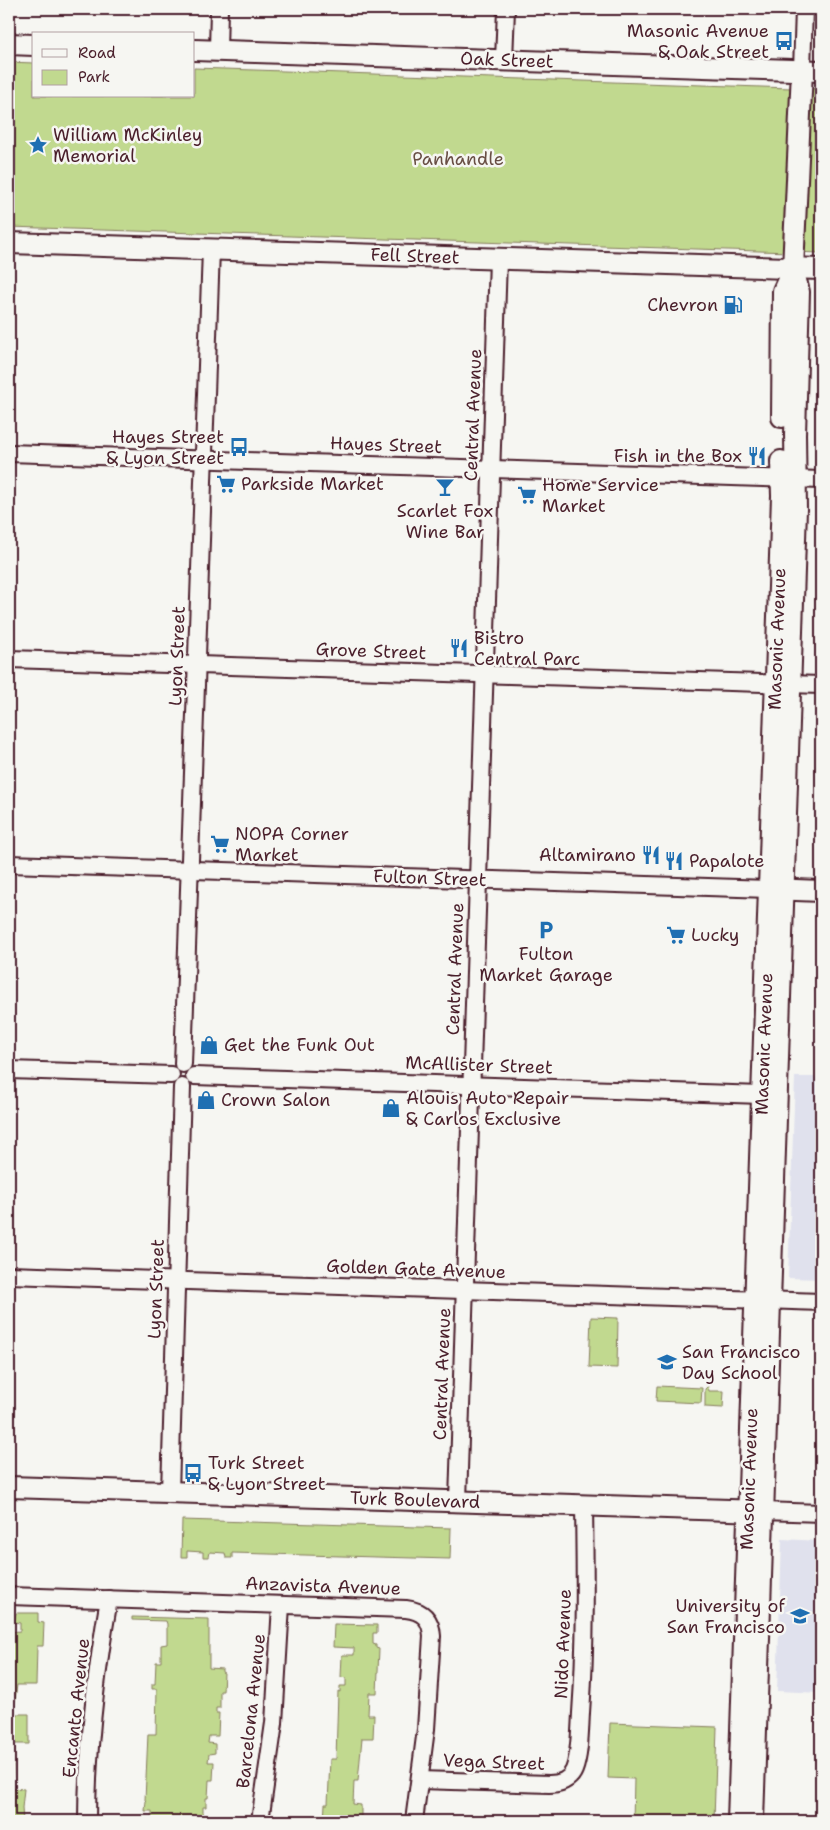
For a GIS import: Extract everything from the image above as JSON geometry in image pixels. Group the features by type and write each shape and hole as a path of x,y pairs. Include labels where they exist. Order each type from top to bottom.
{"main road":[{"path":"9,44 32,45"},
{"name":"Oak Street","path":"195,50 812,70"},
{"name":"Masonic Avenue","path":"753,1821 756,1511 789,479 795,434 799,292 793,269 812,70"},
{"name":"Fell Street","path":"9,243 821,270"},
{"name":"Masonic Avenue","path":"763,1300 762,1095 776,889"},
{"name":"Fulton Street","path":"776,889 821,891"},
{"name":"Turk Boulevard","path":"9,1487 756,1511"},
{"name":"Masonic Avenue","path":"738,1821 756,1511"}],"street":[{"path":"218,51 220,9"},
{"path":"504,60 506,9"},
{"name":"Masonic Avenue","path":"804,9 812,70"},
{"name":"Lyon Street","path":"170,1492 179,1075 190,870 211,249"},
{"name":"Central Avenue","path":"458,1501 498,259"},
{"name":"Hayes Street","path":"9,453 821,480"},
{"name":"Grove Street","path":"9,659 821,685"},
{"name":"Fulton Street","path":"9,864 776,889"},
{"name":"McAllister Street","path":"179,1075 191,1067 194,1076 762,1095"},
{"path":"9,1070 179,1075"},
{"name":"Golden Gate Avenue","path":"9,1275 821,1302"},
{"name":"Nido Avenue","path":"566,1779 572,1774 576,1762 582,1702 585,1622 584,1506"},
{"name":"Turk Boulevard","path":"756,1511 821,1513"},
{"name":"Anzavista Avenue","path":"9,1596 414,1610 421,1612 432,1628 432,1643 428,1705 414,1821"},
{"name":"Encanto Avenue","path":"87,1821 93,1711 101,1644 109,1599"},
{"name":"Barcelona Avenue","path":"260,1821 274,1723 281,1605"},
{"name":"Vega Street","path":"420,1780 556,1784 566,1779"}],"shaded area":[{"path":"795,1077 821,1077 821,1279 788,1278"},
{"name":"University of San Francisco","path":"782,1539 821,1541 821,1693 777,1691"}],"green space":[{"name":"Panhandle","path":"9,62 32,63 32,98 195,98 195,68 821,89 821,253 9,227"},
{"path":"591,1317 618,1318 617,1368 589,1367"},
{"path":"657,1386 702,1388 701,1403 656,1401"},
{"path":"708,1386 709,1391 724,1391 723,1408 705,1407 705,1389"},
{"path":"182,1520 451,1528 450,1559 232,1553 232,1558 226,1558 225,1553 210,1552 209,1557 203,1557 203,1552 187,1551 187,1557 181,1557"},
{"path":"16,1613 38,1613 38,1622 44,1623 43,1646 37,1646 36,1685 17,1685 13,1714 29,1714 29,1744 10,1744 9,1746 9,1632 20,1631 20,1623 14,1622"},
{"path":"132,1617 209,1619 209,1668 222,1669 224,1673 223,1691 220,1691 220,1708 216,1708 216,1713 219,1713 218,1736 209,1736 208,1743 215,1744 215,1753 209,1754 208,1762 214,1762 213,1780 209,1780 206,1807 203,1807 203,1821 141,1821 141,1818 152,1818 152,1811 145,1811 148,1734 156,1734 157,1689 152,1689 152,1684 155,1684 156,1662 161,1662 161,1645 167,1644 167,1624 166,1621 132,1620"},
{"path":"334,1624 377,1625 377,1633 373,1633 373,1644 379,1649 377,1693 369,1693 368,1715 374,1715 373,1738 362,1738 358,1781 354,1781 353,1804 361,1805 361,1821 324,1821 325,1804 328,1804 330,1759 336,1759 338,1691 340,1692 340,1686 346,1686 346,1678 341,1677 342,1655 354,1655 354,1648 333,1647"},
{"path":"610,1723 717,1727 714,1821 633,1821 634,1779 608,1778"},
{"path":"9,1746 14,1747 11,1788 24,1789 23,1821 9,1821"}],"place":[{"name":"Masonic Avenue & Oak Street","path":"784,41"},
{"name":"William McKinley Memorial","path":"38,145"},
{"name":"Chevron","path":"733,305"},
{"name":"Hayes Street & Lyon Street","path":"239,447"},
{"name":"Fish in the Box","path":"757,456"},
{"name":"Parkside Market","path":"226,484"},
{"name":"Scarlet Fox Wine Bar","path":"445,487"},
{"name":"Home Service Market","path":"527,495"},
{"name":"Bistro Central Parc","path":"459,648"},
{"name":"NOPA Corner Market","path":"220,844"},
{"name":"Altamirano","path":"651,855"},
{"name":"Papalote","path":"674,861"},
{"name":"Fulton Market Garage","path":"546,930"},
{"name":"Lucky","path":"676,935"},
{"name":"Get the Funk Out","path":"209,1045"},
{"name":"Crown Salon","path":"206,1100"},
{"name":"Alouis Auto Repair & Carlos Exclusive","path":"391,1108"},
{"name":"San Francisco Day School","path":"667,1362"},
{"name":"Turk Street & Lyon Street","path":"193,1473"},
{"name":"University of San Francisco","path":"800,1616"}]}
